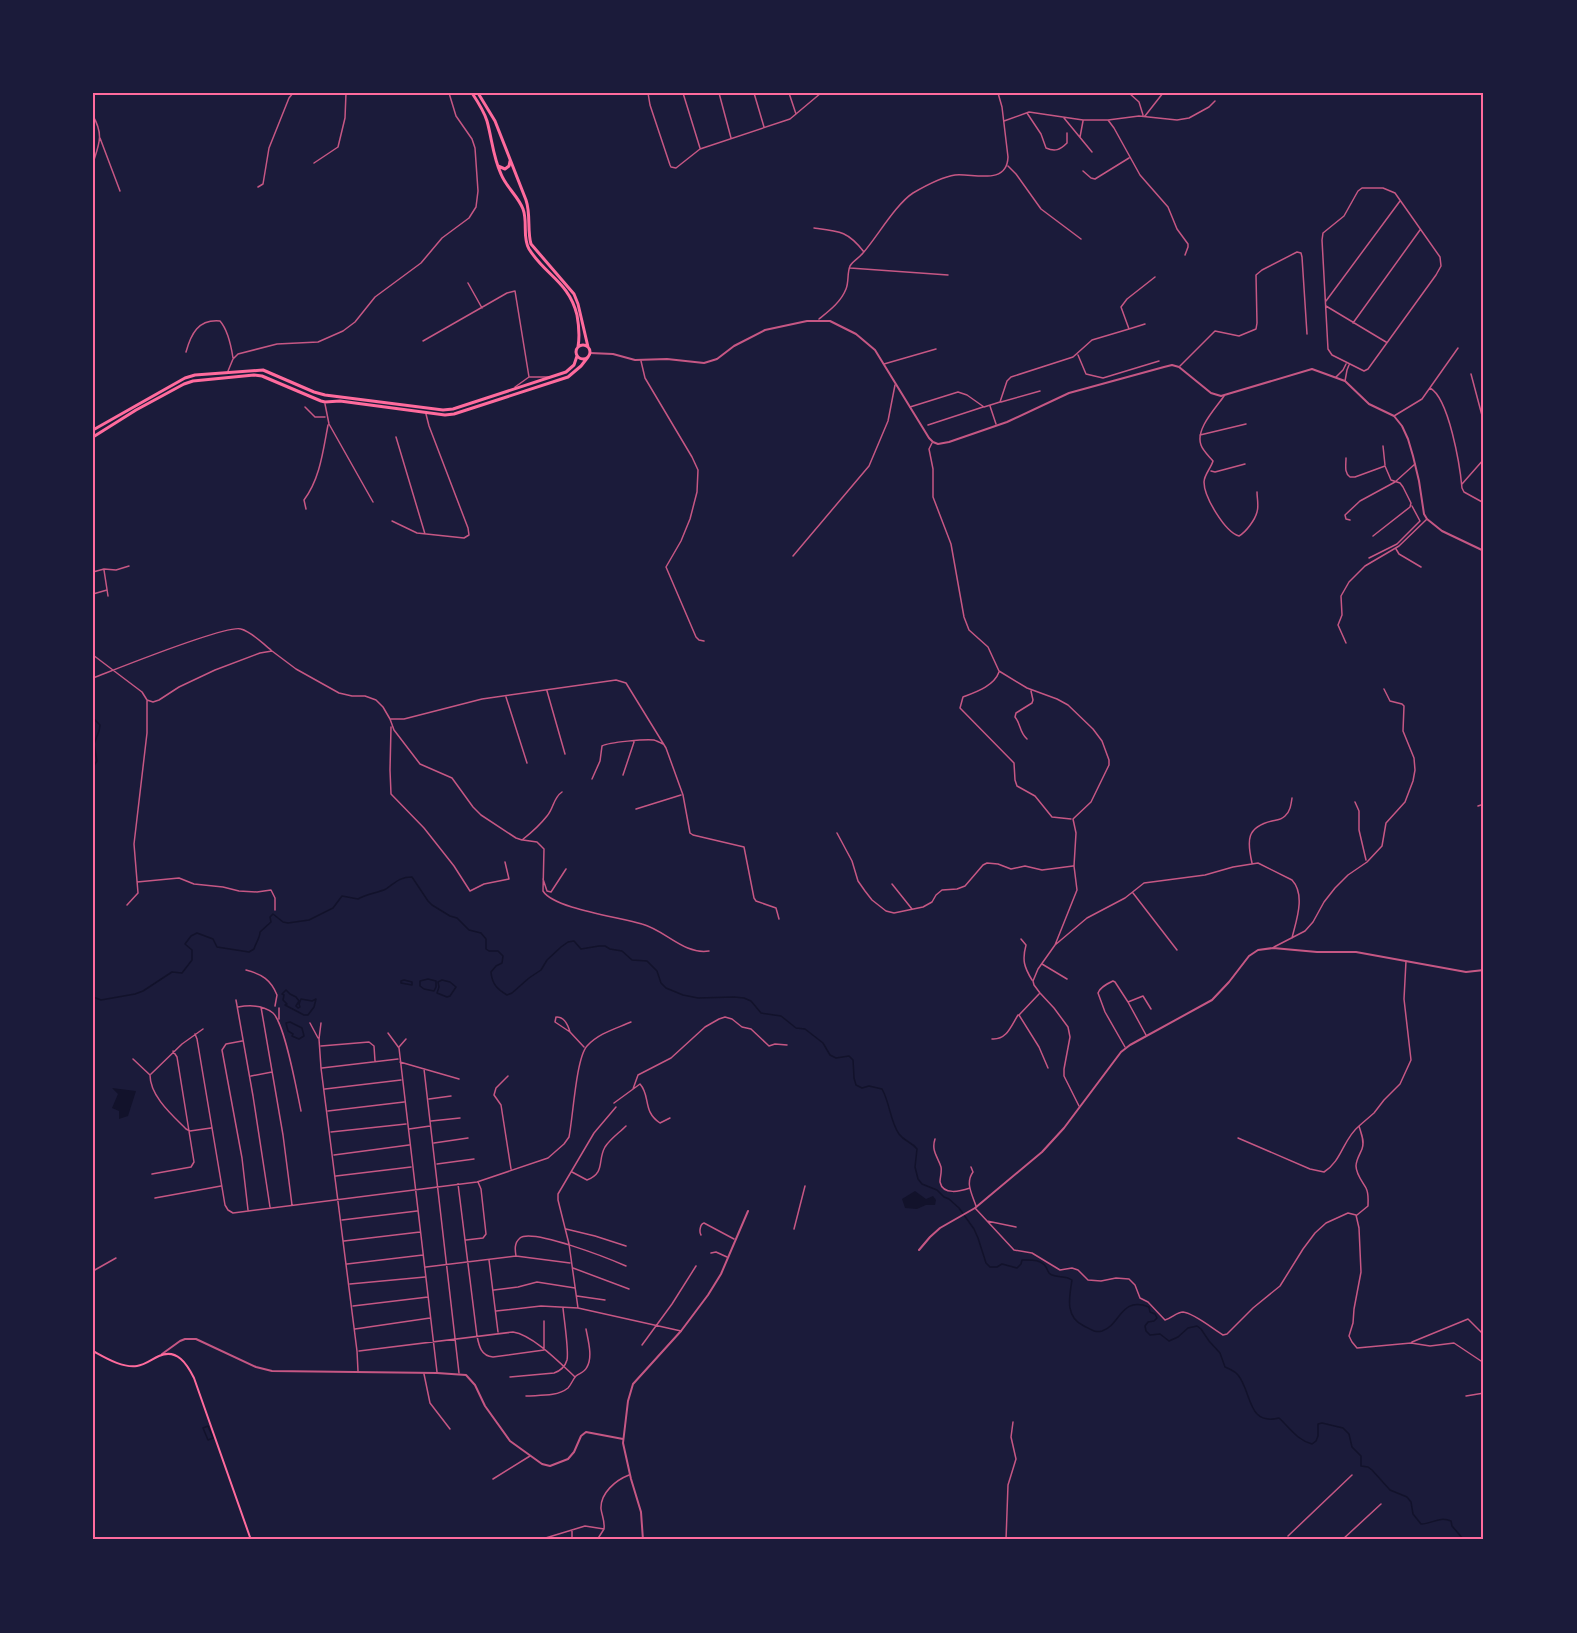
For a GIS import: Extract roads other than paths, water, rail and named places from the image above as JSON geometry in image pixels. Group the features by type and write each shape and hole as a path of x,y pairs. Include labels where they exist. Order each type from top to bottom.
{"main road":[{"path":"93,430 185,378 195,375 263,370 325,395 443,410 453,409 570,369 577,356 580,331 572,298 527,246 522,207 505,182 497,165 487,121 472,93"},
{"path":"93,437 136,410 183,384 193,381 262,375 324,402 340,401 445,415 568,376 581,366 589,355 580,309 574,294 531,244 528,205 495,121 478,93"},
{"path":"497,165 505,169 509,166 510,158"},
{"path":"578,347 585,345 588,347"},
{"path":"577,356 583,359 589,355"},
{"path":"93,1351 116,1362 135,1366 162,1354 179,1358 188,1365 251,1540"}],"street":[{"path":"258,187 263,184 269,148 293,93"},
{"path":"314,163 338,147 345,118 346,93"},
{"path":"228,372 233,359 240,353 277,344 318,342 343,331 355,322 375,297 421,263 442,238 470,218 476,207 478,191 475,148 472,139 456,116 449,93"},
{"path":"648,93 671,167 676,168 700,149 790,119 821,93"},
{"path":"683,93 700,149"},
{"path":"719,93 731,139"},
{"path":"754,93 764,128"},
{"path":"789,93 797,115"},
{"path":"818,320 835,306 845,292 848,285 849,268 912,194 954,175 980,177 994,175 1001,172 1007,165 1008,157 999,93"},
{"path":"1129,93 1139,102 1144,116"},
{"path":"1144,116 1163,93"},
{"path":"1003,121 1026,112 1083,120 1108,120 1130,116 1174,120 1184,119 1209,107 1215,101"},
{"path":"1026,112 1041,135 1046,148 1056,151 1066,144 1068,142 1067,133"},
{"path":"93,116 120,191"},
{"path":"1063,117 1092,152"},
{"path":"1080,137 1083,120"},
{"path":"1108,120 1140,175 1168,207 1177,229 1188,244 1185,255"},
{"path":"93,163 100,138"},
{"path":"1083,171 1095,179 1130,158"},
{"path":"1007,165 1041,209 1081,239"},
{"path":"1362,188 1387,189 1395,193 1401,201 1440,257 1441,266 1387,343 1362,371 1332,355 1328,349 1322,240 1324,231 1341,219 1362,188"},
{"path":"1325,304 1401,201"},
{"path":"814,228 838,231 853,238 864,252"},
{"path":"1353,322 1420,229"},
{"path":"1179,367 1213,332 1220,331 1239,336 1256,330 1256,275 1297,252 1302,256 1307,334"},
{"path":"849,268 948,275"},
{"path":"1129,329 1121,309 1122,305 1155,277"},
{"path":"468,283 482,308"},
{"path":"423,341 507,293 515,291 530,377"},
{"path":"1325,304 1387,343"},
{"path":"186,352 193,333 202,325 216,320 224,326 233,359"},
{"path":"589,355 608,353 641,360 667,358 698,363 709,362 765,330 807,321 835,323 855,334 875,350 909,407 933,442 938,444 997,425 1075,391 1172,365 1179,367 1216,396 1224,396 1308,370 1317,370 1345,381 1369,404 1399,420 1406,432 1427,519 1442,531 1484,551"},
{"path":"1000,402 1007,381 1011,377 1073,357 1092,340 1145,324"},
{"path":"1394,416 1419,402 1458,348"},
{"path":"884,364 936,349"},
{"path":"1078,354 1086,374 1103,378 1159,361"},
{"path":"641,360 643,374 697,466 697,492 690,519 666,567 696,637 704,641"},
{"path":"1336,377 1346,363"},
{"path":"1345,381 1349,365"},
{"path":"1471,374 1484,423"},
{"path":"511,390 530,377 552,377"},
{"path":"793,556 869,466 888,421 895,385"},
{"path":"1430,388 1438,393 1444,408 1464,492 1484,504"},
{"path":"928,425 1040,391"},
{"path":"909,407 958,392 967,395 984,407"},
{"path":"1224,396 1200,435 1201,445 1213,461 1204,481 1209,502 1235,535 1239,536 1244,533 1256,515 1257,492"},
{"path":"324,402 328,424 372,502"},
{"path":"990,405 997,425"},
{"path":"305,406 315,417 326,417"},
{"path":"392,520 416,533 464,538 470,532 426,413"},
{"path":"306,509 304,500 317,476 328,424"},
{"path":"1200,435 1246,424"},
{"path":"396,437 425,534"},
{"path":"933,442 929,449 933,469 933,497 951,544 964,617 969,630 988,647 999,671 1030,690 1068,705 1096,732 1109,760 1106,772 1091,802 1073,819 1052,817 1035,796 1017,786 1013,761 960,708 963,697 994,681 999,671"},
{"path":"1369,558 1397,544 1420,521 1403,487 1390,478 1385,466 1383,446"},
{"path":"1346,458 1347,475 1350,477 1385,466"},
{"path":"1462,483 1484,459"},
{"path":"1210,470 1215,472 1245,464"},
{"path":"1350,520 1346,519 1345,515 1359,501 1395,482 1415,464"},
{"path":"1372,536 1411,505"},
{"path":"1346,643 1338,625 1342,615 1342,592 1365,566 1395,549 1427,519"},
{"path":"1395,549 1399,554 1421,567"},
{"path":"93,572 104,569 116,570 129,566"},
{"path":"104,569 108,596"},
{"path":"93,594 107,589"},
{"path":"93,678 199,639 235,628 244,629 296,669 339,693 346,696 365,696 376,700 383,707 391,724 391,794 424,828 454,866 470,891 484,884 509,879 505,862"},
{"path":"147,700 153,702 159,700 215,670 272,651"},
{"path":"93,655 142,692 147,700 147,733 134,844 138,893 127,905"},
{"path":"390,719 398,720 455,705 506,696 621,680 630,687 664,744 683,795 690,833 745,848 754,898 756,901 776,908 779,919"},
{"path":"1273,948 1308,928 1329,894 1382,846 1386,823 1405,802 1413,781 1414,758 1403,731 1404,706 1390,701 1384,689"},
{"path":"546,690 565,754"},
{"path":"1027,739 1020,730 1015,717 1016,713 1032,703 1030,690"},
{"path":"506,696 527,763"},
{"path":"391,724 420,764 452,778 481,815 516,838 537,842 541,845 544,854 543,891 546,896 595,913 647,925 691,950 709,951"},
{"path":"592,778 600,761 602,746 617,742 652,740 664,744"},
{"path":"623,776 634,742"},
{"path":"522,840 547,817 555,798 562,792"},
{"path":"636,809 683,795"},
{"path":"1252,863 1249,844 1251,833 1262,824 1282,819 1288,813 1292,798"},
{"path":"1355,802 1359,811 1359,830 1367,862"},
{"path":"1478,806 1484,804"},
{"path":"1055,945 1076,893 1074,866 1076,840 1073,819"},
{"path":"837,833 852,861 858,881 872,900 890,913 928,905 942,890 965,886 987,863 1011,869 1025,866 1042,870 1074,866"},
{"path":"1033,981 1041,964 1055,945 1087,918 1125,898 1144,883 1205,876 1252,863 1262,864 1296,884 1299,900 1292,938"},
{"path":"543,878 547,891 551,892 566,869"},
{"path":"137,882 179,878 194,884 239,891 271,890 275,898 275,910"},
{"path":"892,884 912,910"},
{"path":"1133,892 1177,950"},
{"path":"1021,939 1026,945 1023,964 1034,985 1068,1027 1070,1037 1064,1076 1079,1106"},
{"path":"919,1250 940,1228 976,1207 1042,1152 1064,1128 1125,1048 1212,1000 1249,956 1258,950 1273,948 1317,952 1356,952 1466,972 1484,970"},
{"path":"1238,1138 1310,1169 1324,1172 1337,1161 1349,1136 1400,1084 1411,1060 1404,999 1406,961"},
{"path":"1041,964 1067,979"},
{"path":"246,970 264,976 269,981 277,995 275,1006"},
{"path":"1125,1048 1105,1012 1098,993 1113,981 1128,1002 1146,1036"},
{"path":"992,1039 999,1039 1007,1033 1023,1009 1040,993"},
{"path":"1128,1002 1144,996 1150,1009"},
{"path":"236,1000 270,1208"},
{"path":"237,1007 261,1007 272,1012 279,1020"},
{"path":"261,1007 283,1135 292,1205"},
{"path":"279,1008 279,1020 293,1070 301,1111"},
{"path":"1019,1015 1039,1047 1048,1068"},
{"path":"570,1032 565,1021 556,1017 555,1022 570,1032 585,1048"},
{"path":"633,1089 638,1075 671,1058 705,1028 725,1017 732,1019 742,1027 751,1029 769,1046 787,1045"},
{"path":"195,1034 225,1205 233,1213 477,1182 548,1158 569,1137 576,1085 585,1048 605,1032 632,1022"},
{"path":"310,1023 319,1039"},
{"path":"321,1023 319,1039 321,1068 352,1306 358,1372"},
{"path":"203,1029 173,1052 150,1074 150,1080 162,1105 179,1123 190,1131 212,1127"},
{"path":"388,1033 399,1048 437,1373"},
{"path":"399,1048 406,1039"},
{"path":"243,1041 226,1044 222,1050 242,1158 248,1211"},
{"path":"320,1047 369,1042 374,1046 375,1062"},
{"path":"152,1174 191,1167 195,1161 177,1057 173,1052"},
{"path":"133,1059 150,1074"},
{"path":"321,1068 400,1060 459,1079"},
{"path":"424,1069 459,1374"},
{"path":"250,1076 272,1072"},
{"path":"508,1076 496,1088 494,1095 501,1106 511,1170"},
{"path":"324,1090 402,1080"},
{"path":"614,1103 640,1084 652,1118 660,1123 670,1118"},
{"path":"428,1099 451,1096"},
{"path":"327,1111 405,1102"},
{"path":"579,1308 558,1194 594,1133 616,1107"},
{"path":"430,1121 460,1118"},
{"path":"179,1123 188,1119"},
{"path":"330,1132 407,1124"},
{"path":"408,1129 430,1126"},
{"path":"572,1171 587,1180 594,1176 601,1168 605,1148 626,1126"},
{"path":"1356,1215 1368,1206 1369,1196 1356,1166 1363,1147 1359,1126"},
{"path":"433,1143 468,1138"},
{"path":"935,1139 933,1143 935,1156 942,1169 941,1185 946,1190 953,1191 970,1188"},
{"path":"333,1155 410,1145"},
{"path":"436,1164 474,1159"},
{"path":"335,1176 412,1167"},
{"path":"971,1167 973,1172 969,1180 970,1188 976,1207 1014,1250 1032,1253 1060,1270 1072,1268 1078,1270 1088,1280 1129,1279 1135,1285 1140,1298 1148,1302 1165,1320 1183,1312 1223,1335 1227,1334 1253,1308 1280,1286 1303,1249 1326,1223 1348,1213 1356,1215"},
{"path":"466,1240 483,1238 486,1234 481,1189 477,1182"},
{"path":"458,1184 477,1336 482,1351 489,1357 544,1350"},
{"path":"155,1198 222,1186"},
{"path":"794,1229 805,1186"},
{"path":"643,1540 641,1512 622,1439 633,1384 681,1331 708,1295 728,1258 748,1211"},
{"path":"341,1220 417,1212"},
{"path":"1356,1215 1359,1228 1361,1272 1349,1336 1357,1348 1411,1343 1430,1346 1454,1343 1484,1363"},
{"path":"986,1221 1016,1227"},
{"path":"700,1235 701,1226 704,1223 735,1239"},
{"path":"566,1228 626,1246"},
{"path":"343,1241 420,1233"},
{"path":"516,1256 517,1242 523,1236 569,1244 626,1266"},
{"path":"711,1253 716,1252 728,1258"},
{"path":"346,1264 423,1255"},
{"path":"425,1267 516,1256 571,1263"},
{"path":"93,1271 116,1258"},
{"path":"489,1259 498,1333"},
{"path":"642,1345 696,1266"},
{"path":"573,1268 629,1289"},
{"path":"349,1284 426,1277"},
{"path":"494,1290 537,1282 575,1288"},
{"path":"577,1295 605,1300"},
{"path":"352,1306 428,1297"},
{"path":"496,1311 541,1306 579,1308 681,1331"},
{"path":"510,1377 554,1372 564,1367 567,1358 563,1307"},
{"path":"354,1329 430,1318"},
{"path":"1411,1343 1468,1319 1484,1335"},
{"path":"543,1321 544,1350"},
{"path":"526,1396 563,1392 575,1377 585,1370 589,1362 586,1329"},
{"path":"357,1351 498,1333 519,1333 544,1350 575,1377"},
{"path":"162,1354 180,1341 190,1338 264,1370 437,1373 466,1376 471,1380 485,1406 510,1442 542,1464 550,1466 568,1459 581,1436 586,1432 622,1439"},
{"path":"424,1373 430,1403 450,1429"},
{"path":"1466,1396 1484,1393"},
{"path":"1006,1540 1008,1485 1016,1459 1011,1437 1013,1422"},
{"path":"493,1479 531,1455"},
{"path":"597,1540 605,1524 601,1507 603,1497 614,1485 630,1475"},
{"path":"1288,1536 1352,1475"},
{"path":"1342,1540 1381,1504"},
{"path":"539,1540 585,1526 604,1529"},
{"path":"572,1540 573,1530"}],"waterway":[{"path":"93,718 100,725 94,744 97,761 93,767"},
{"path":"93,997 101,1000 135,994 172,972 182,973 192,960 192,950 185,944 191,936 197,933 213,939 217,947 249,952 254,949 260,932 271,922 270,917 273,914 288,923 309,920 333,908 342,896 358,899 386,889 400,879 412,877 432,905 457,918 469,930 481,933 486,939 486,949 498,951 503,956 502,963 491,972 496,986 507,995 541,970 547,960 561,947 574,941 581,949 605,946 622,951 632,960 647,961 657,971 661,983 666,988 683,995 698,998 744,998 751,1001 761,1013 781,1016 796,1028 805,1029 823,1043 830,1055 836,1058 849,1056 853,1060 856,1085 862,1088 869,1086 882,1089 896,1129 901,1137 917,1149 915,1167 918,1179 922,1184 937,1190 959,1208 974,1229 986,1263 990,1267 1002,1264 1017,1268 1022,1260 1036,1260 1044,1264 1050,1274 1072,1280 1069,1300 1071,1312 1078,1322 1095,1331 1108,1328 1126,1308 1132,1305 1149,1307 1150,1312 1155,1314 1157,1318 1145,1326 1150,1335 1160,1334 1169,1341 1188,1328 1197,1326 1220,1353 1225,1367 1238,1375 1252,1406 1261,1417 1279,1418 1298,1437 1312,1444 1318,1436 1318,1424 1343,1428 1349,1434 1352,1447 1361,1456 1361,1466 1372,1470 1390,1490 1407,1497 1411,1502 1413,1514 1421,1524 1443,1519 1451,1521 1452,1526 1464,1540"},
{"path":"428,979 436,981 434,991 420,986 420,981 428,979"},
{"path":"404,980 412,982 412,985 401,983 404,980"},
{"path":"442,980 456,987 450,996 437,993 438,982 442,980"},
{"path":"286,990 299,1001 296,1006 298,1008 301,999 312,1001 316,999 308,1015 285,1005 287,1004 282,994 286,990"},
{"path":"290,1022 302,1028 304,1036 299,1039 292,1036 286,1023 290,1022"},
{"path":"208,1426 213,1438 208,1440 203,1428 208,1426"}]}
